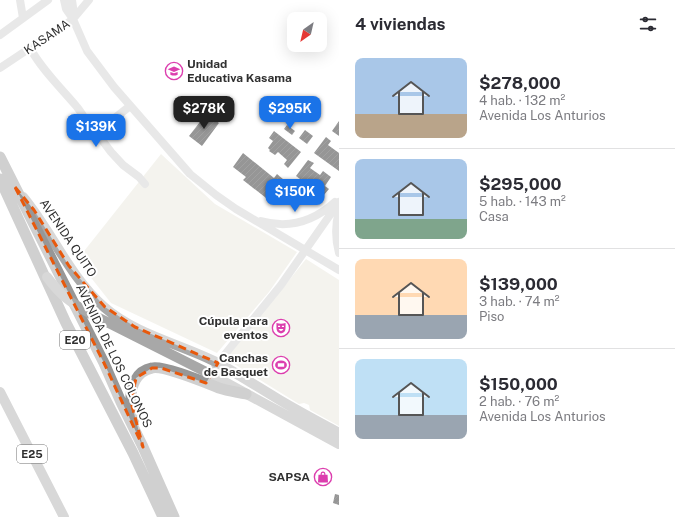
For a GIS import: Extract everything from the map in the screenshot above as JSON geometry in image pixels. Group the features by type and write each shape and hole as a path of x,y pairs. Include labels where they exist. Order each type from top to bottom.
{"highway":[{"name":"AVENIDA QUITO","path":"0,157 15,187"},
{"name":"E20","path":"0,180 66,323 130,447 163,517"},
{"name":"AVENIDA DE LOS COLONOS","path":"15,187 104,363 174,517"},
{"path":"143,447 134,420 131,402 131,390 136,378 143,372 152,368 161,368 208,378 221,388 246,394"}],"main road":[{"name":"AVENIDA QUITO","path":"15,187 34,210 69,266 79,279 94,297 116,316 135,327 218,363 279,400 339,433"},
{"path":"35,255 54,287 70,302 208,378"},
{"name":"E25","path":"0,392 64,517"},
{"path":"246,394 339,444"}],"street":[{"path":"20,0 23,18"},
{"path":"0,35 48,0"},
{"path":"64,0 66,9 73,19 87,51 114,87 190,174 216,195 250,218 339,270"},
{"path":"72,0 73,19"},
{"name":"KASAMA","path":"0,68 73,19 89,0"},
{"path":"30,48 51,77 99,134 111,152 123,165 139,177 145,184"},
{"path":"99,134 101,129 130,106"},
{"path":"250,218 267,223 283,225 299,223 328,209 339,200"},
{"path":"208,378 218,363 281,286 339,200"},
{"path":"339,211 336,228 336,240 339,253"}],"highlighted area":[{"path":"15,187 34,210 69,266 105,307 135,327 218,363 206,383 161,368 152,368 136,378 131,402 143,447 104,363"}],"shaded area":[{"path":"161,154 215,204 297,252 269,292 217,353 111,303 77,260"},
{"path":"306,259 339,280 339,426 310,410 309,405 304,403 299,404 226,359"}],"building":[{"path":"207,113 219,123 202,146 189,136"},
{"path":"339,121 339,136 332,131"},
{"path":"287,125 295,131 292,135 284,129"},
{"path":"305,130 313,136 307,144 299,138"},
{"path":"274,131 301,152 288,168 284,164 287,160 278,152 275,155 269,151 270,150 268,148 273,141 269,138"},
{"path":"326,137 331,141 328,145 339,153 339,171 314,153"},
{"path":"243,153 274,178 277,174 290,185 275,205 243,180 246,177 233,167"},
{"path":"308,160 314,163 310,168 320,175 323,171 331,177 325,186 329,189 323,196 296,176"},
{"path":"335,494 339,495 339,505 333,503"}],"place":[{"name":"Unidad Educativa Kasama","path":"174,71"},
{"name":"Cúpula para eventos","path":"281,328"},
{"name":"Canchas de Basquet","path":"281,365"},
{"name":"SAPSA","path":"323,477"}]}
